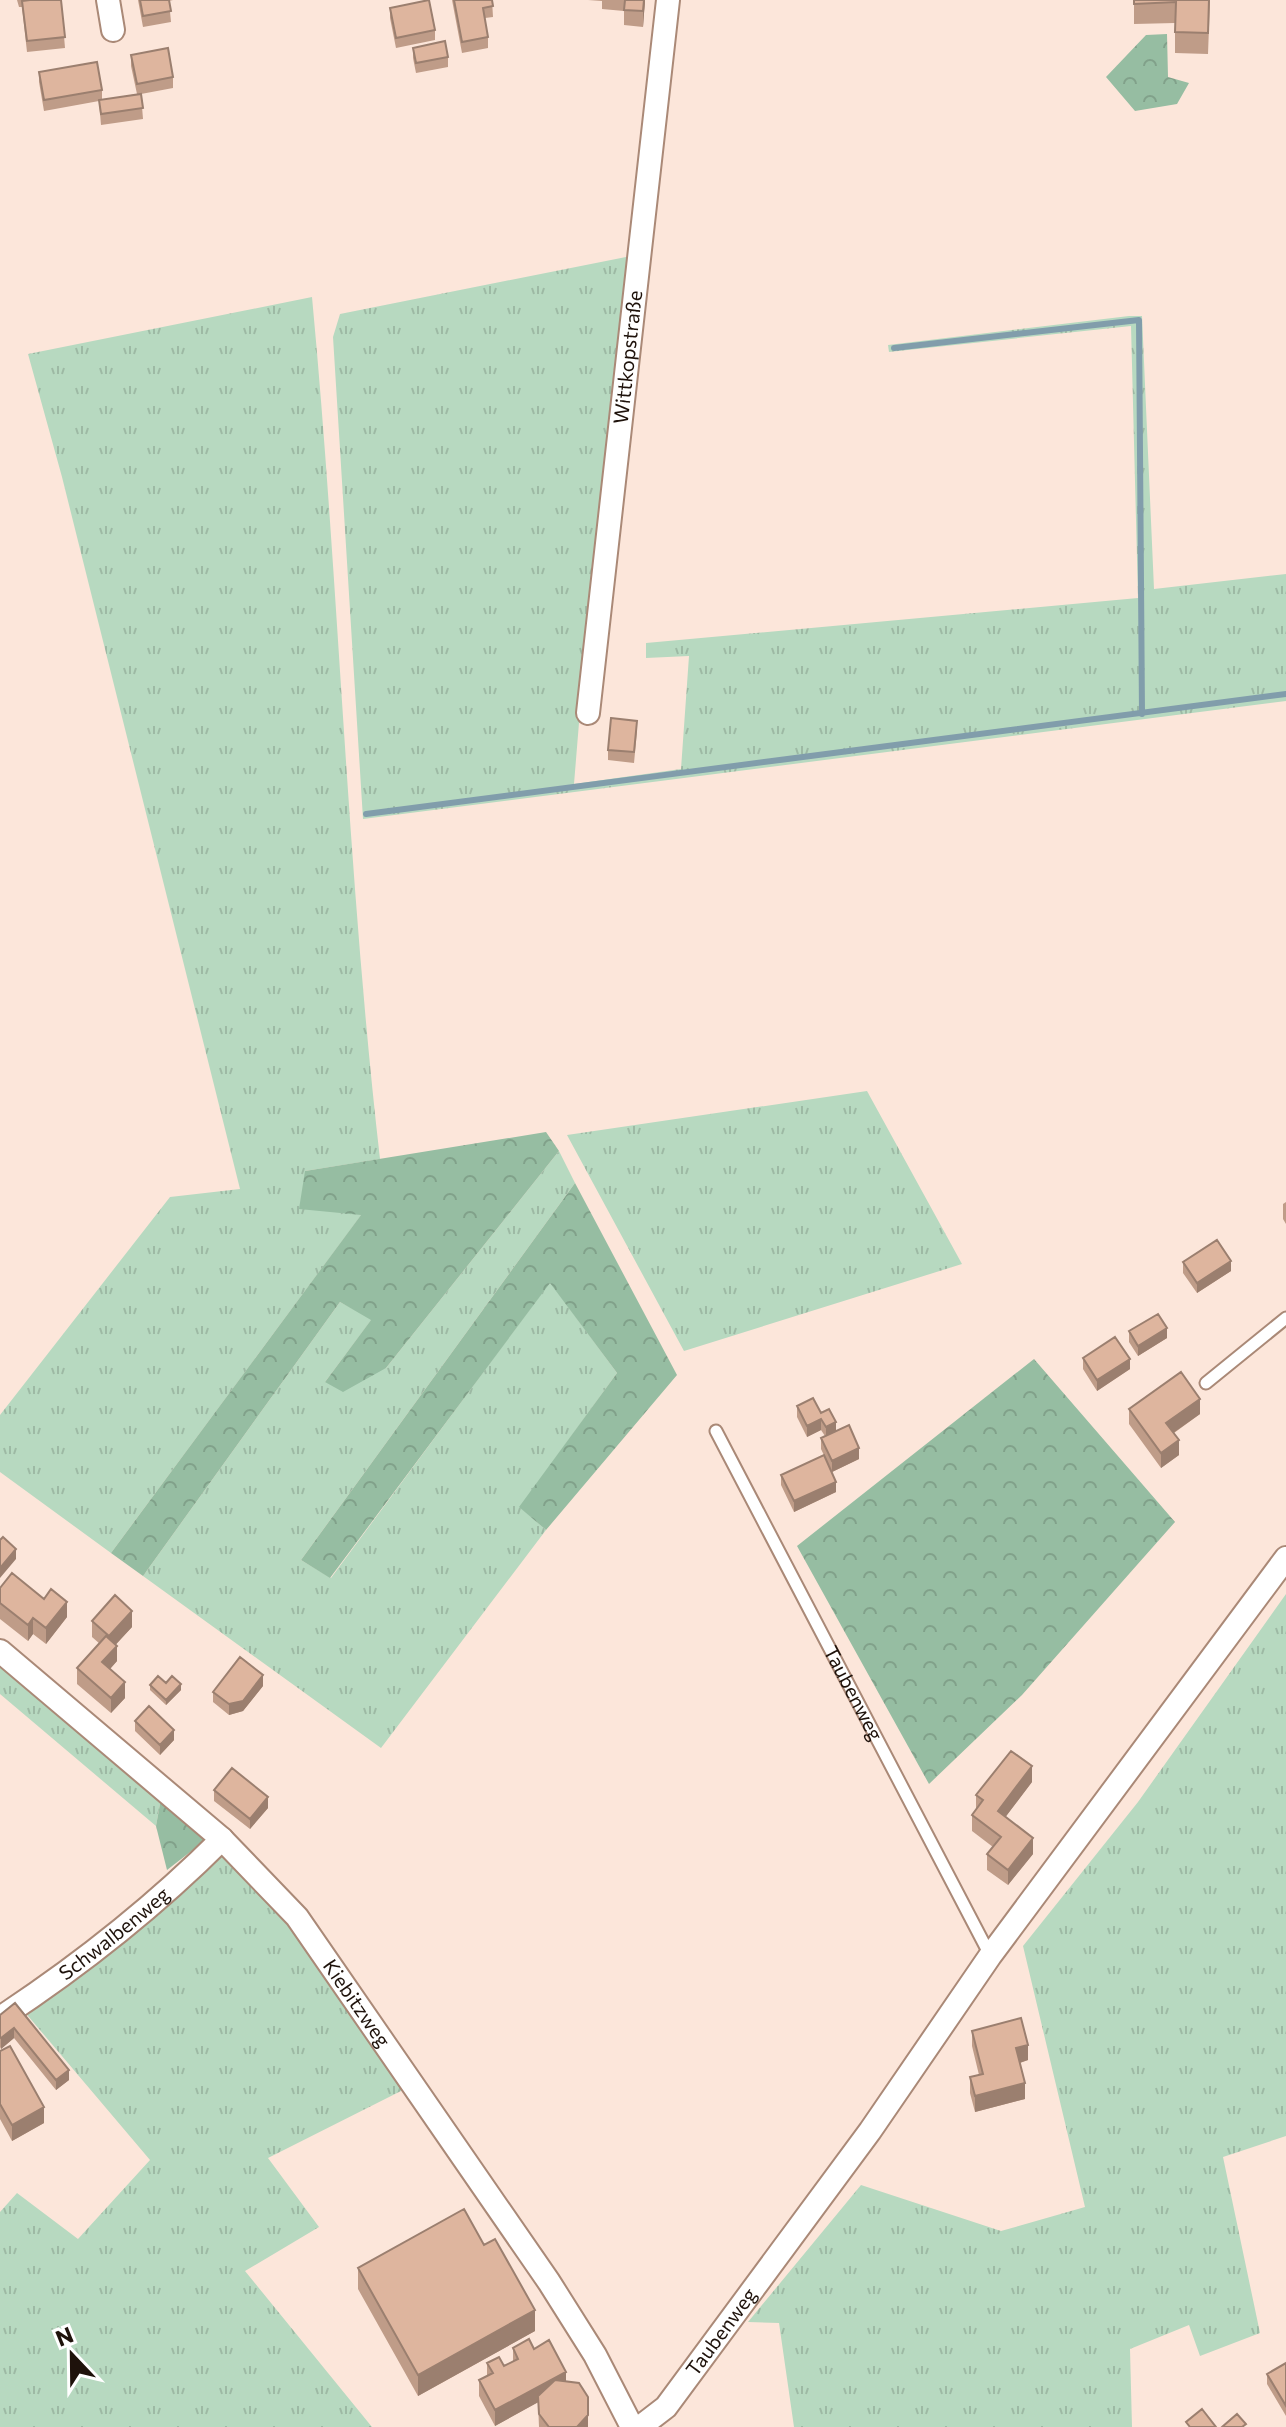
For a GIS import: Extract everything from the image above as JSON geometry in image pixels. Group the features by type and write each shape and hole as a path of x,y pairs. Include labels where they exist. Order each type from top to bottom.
{"street":[{"path":"108,0 113,30"},
{"name":"Wittkopstraße","path":"588,713 668,0"},
{"name":"Taubenweg","path":"640,2427 666,2407 870,2131 990,1956 1286,1558"},
{"name":"Kiebitzweg","path":"0,1651 222,1839 297,1917 549,2282 595,2355 632,2427"},
{"name":"Schwalbenweg","path":"0,2018 46,1988 178,1883 222,1839"}],"lane":[{"path":"1206,1383 1286,1318"},
{"name":"Taubenweg","path":"716,1431 990,1956"}],"green space":[{"path":"1167,34 1168,77 1189,83 1177,104 1135,111 1106,77 1146,35"},
{"path":"631,256 584,662 574,784 681,769 689,656 646,658 646,643 1138,598 1131,326 889,352 888,345 1129,316 1142,316 1154,589 1286,574 1286,701 363,819 333,337 340,314"},
{"path":"312,297 359,944 380,1159 305,1171 362,1214 111,1553 0,1472 0,1415 170,1197 240,1189 62,477 28,354"},
{"path":"867,1091 962,1264 684,1351 567,1135"},
{"path":"546,1132 559,1151 386,1368 343,1392 325,1382 371,1320 340,1302 143,1576 111,1553 361,1215 299,1209 305,1171"},
{"path":"559,1151 575,1183 301,1560 331,1578 550,1282 617,1373 520,1507 546,1530 381,1748 143,1576 340,1302 372,1319 325,1382 386,1368"},
{"path":"575,1183 677,1375 546,1530 519,1507 617,1373 550,1283 330,1578 301,1560"},
{"path":"1034,1359 1175,1522 1022,1695 929,1784 797,1546"},
{"path":"1286,1594 1286,2136 1223,2157 1260,2333 1200,2356 1189,2325 1130,2349 1132,2427 794,2427 779,2323 748,2322 861,2185 1001,2231 1085,2207 1023,1946 1138,1802"},
{"path":"0,1658 162,1793 156,1826 0,1694"},
{"path":"162,1793 212,1835 167,1870 156,1826"},
{"path":"224,1847 282,1913 403,2090 268,2158 319,2227 245,2271 372,2427 0,2427 0,2212 17,2193 78,2239 150,2160 23,2010"}],"building":[{"path":"61,0 65,37 27,41 22,1"},
{"path":"140,0 169,0 171,11 143,16"},
{"path":"429,0 435,30 396,38 390,8"},
{"path":"454,0 492,0 493,6 483,8 488,37 462,42"},
{"path":"625,0 644,0 643,11 624,10"},
{"path":"1134,0 1209,0 1208,33 1175,32 1176,2 1134,4"},
{"path":"445,41 448,57 416,63 413,48"},
{"path":"168,48 173,77 137,84 131,55"},
{"path":"97,62 102,90 44,100 39,72"},
{"path":"141,94 143,108 101,114 99,100"},
{"path":"611,718 637,721 634,752 608,750"},
{"path":"1217,1240 1231,1261 1197,1283 1183,1262"},
{"path":"1158,1314 1167,1328 1138,1346 1129,1331"},
{"path":"1115,1337 1130,1359 1097,1380 1083,1358"},
{"path":"1181,1372 1200,1399 1166,1423 1179,1440 1161,1453 1129,1409"},
{"path":"813,1398 821,1413 829,1409 836,1422 826,1427 821,1419 807,1426 797,1406"},
{"path":"849,1425 859,1448 832,1461 821,1438"},
{"path":"824,1455 836,1482 794,1501 781,1475"},
{"path":"3,1537 16,1549 0,1568 0,1540"},
{"path":"12,1573 44,1599 51,1589 67,1602 46,1628 33,1618 28,1625 0,1603 0,1588"},
{"path":"115,1595 132,1611 109,1636 92,1621"},
{"path":"106,1636 117,1646 102,1662 125,1682 111,1698 77,1668"},
{"path":"240,1657 263,1675 243,1701 229,1704 213,1692"},
{"path":"158,1676 166,1683 172,1676 181,1684 166,1700 150,1685"},
{"path":"149,1706 174,1730 160,1745 135,1721"},
{"path":"1011,1751 1032,1766 998,1811 1033,1838 1008,1870 987,1854 1001,1837 972,1815 983,1800 976,1795"},
{"path":"232,1768 268,1797 250,1819 214,1790"},
{"path":"15,2003 69,2070 56,2080 14,2028 0,2037 0,2015"},
{"path":"1021,2018 1028,2045 1016,2048 1025,2083 975,2096 970,2077 983,2074 972,2031"},
{"path":"10,2046 44,2107 12,2125 0,2104 0,2051"},
{"path":"464,2209 484,2245 495,2239 535,2310 418,2375 358,2268"},
{"path":"529,2339 534,2349 549,2340 566,2372 495,2410 479,2380 493,2373 487,2363 499,2357 504,2366 518,2359 513,2348"},
{"path":"1286,2363 1286,2406 1267,2374"},
{"path":"555,2380 579,2383 588,2397 588,2415 577,2427 549,2427 539,2414 538,2396"},
{"path":"1202,2409 1216,2427 1190,2427 1186,2422"},
{"path":"1237,2414 1246,2424 1242,2427 1222,2427"}],"waterway":[{"path":"894,348 1139,320 1142,714"},
{"path":"366,814 1286,694"}]}
